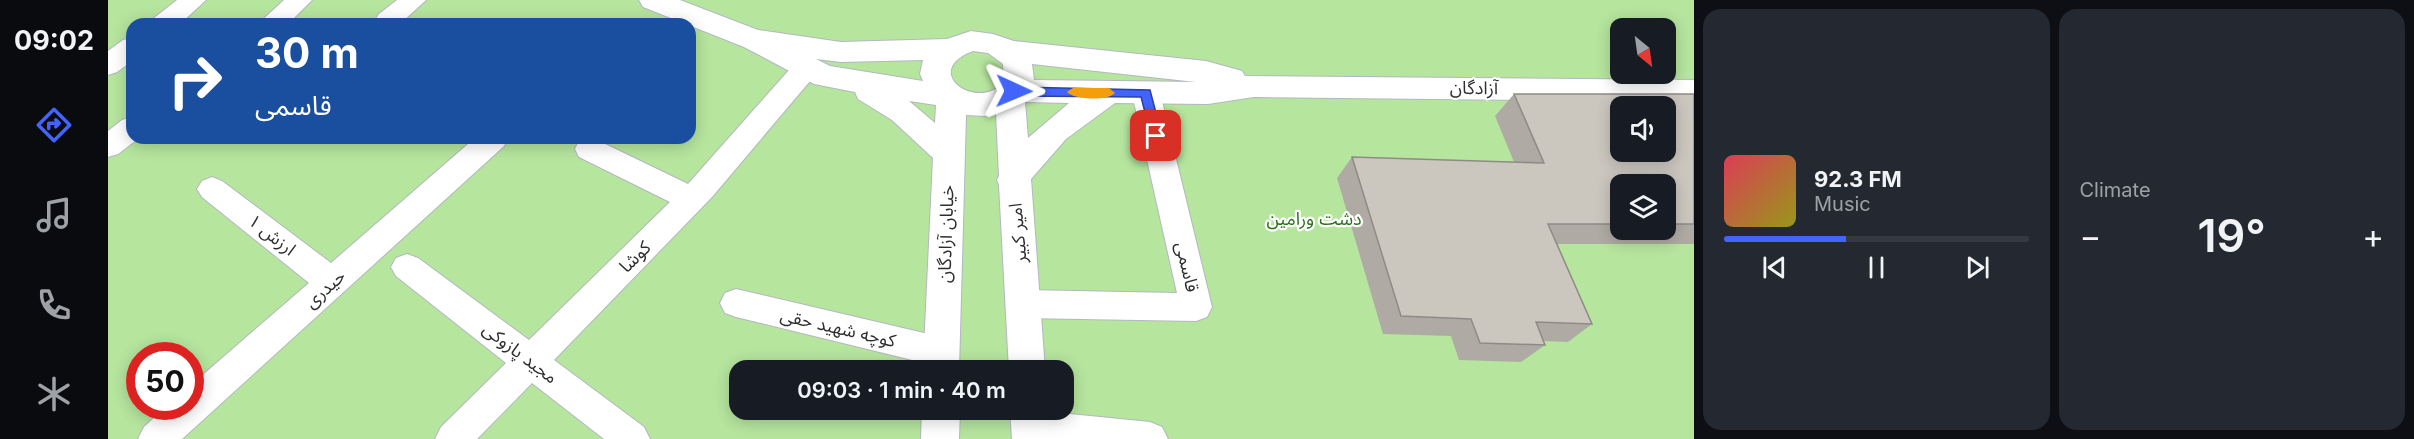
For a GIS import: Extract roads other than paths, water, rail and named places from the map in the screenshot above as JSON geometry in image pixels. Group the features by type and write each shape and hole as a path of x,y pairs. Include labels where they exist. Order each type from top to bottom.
{"main road":[{"path":"653,0 754,40 824,76 949,96 962,102 987,104 1012,93 1208,93 1254,86"},
{"path":"754,40 841,52 947,49 970,41 984,42 1007,51 1206,72 1254,86"},
{"path":"947,49 934,66 934,77 939,87 949,96"},
{"path":"1007,51 1014,58 1021,75 1012,93"},
{"path":"849,81 903,112 949,154"},
{"name":"آزادگان","path":"1254,86 1694,91"},
{"name":"امیر کبیر","path":"1012,93 1013,180 1026,360"},
{"path":"1013,180 1032,153 1054,129 1079,109 1108,93"},
{"name":"خیابان آزادگان","path":"941,360 949,96"},
{"path":"940,420 940,439"}],"street":[{"path":"171,18 194,0"},
{"path":"278,18 300,0"},
{"path":"391,18 414,0"},
{"path":"108,65 126,52"},
{"name":"کوشا","path":"453,439 692,199 807,67"},
{"name":"قاسمی","path":"1023,304 1196,307 1146,93"},
{"path":"108,146 126,132"},
{"name":"حیدری","path":"156,439 333,282 483,144"},
{"path":"589,148 692,199"},
{"name":"ارزش ۱","path":"212,189 333,282"},
{"name":"مجید پازوکی","path":"407,267 632,439"},
{"name":"کوچه شهید حقی","path":"736,303 937,360"},
{"path":"1030,425 1150,439"}],"park label":[{"name":"دشت ورامین","path":"1314,219"}]}
